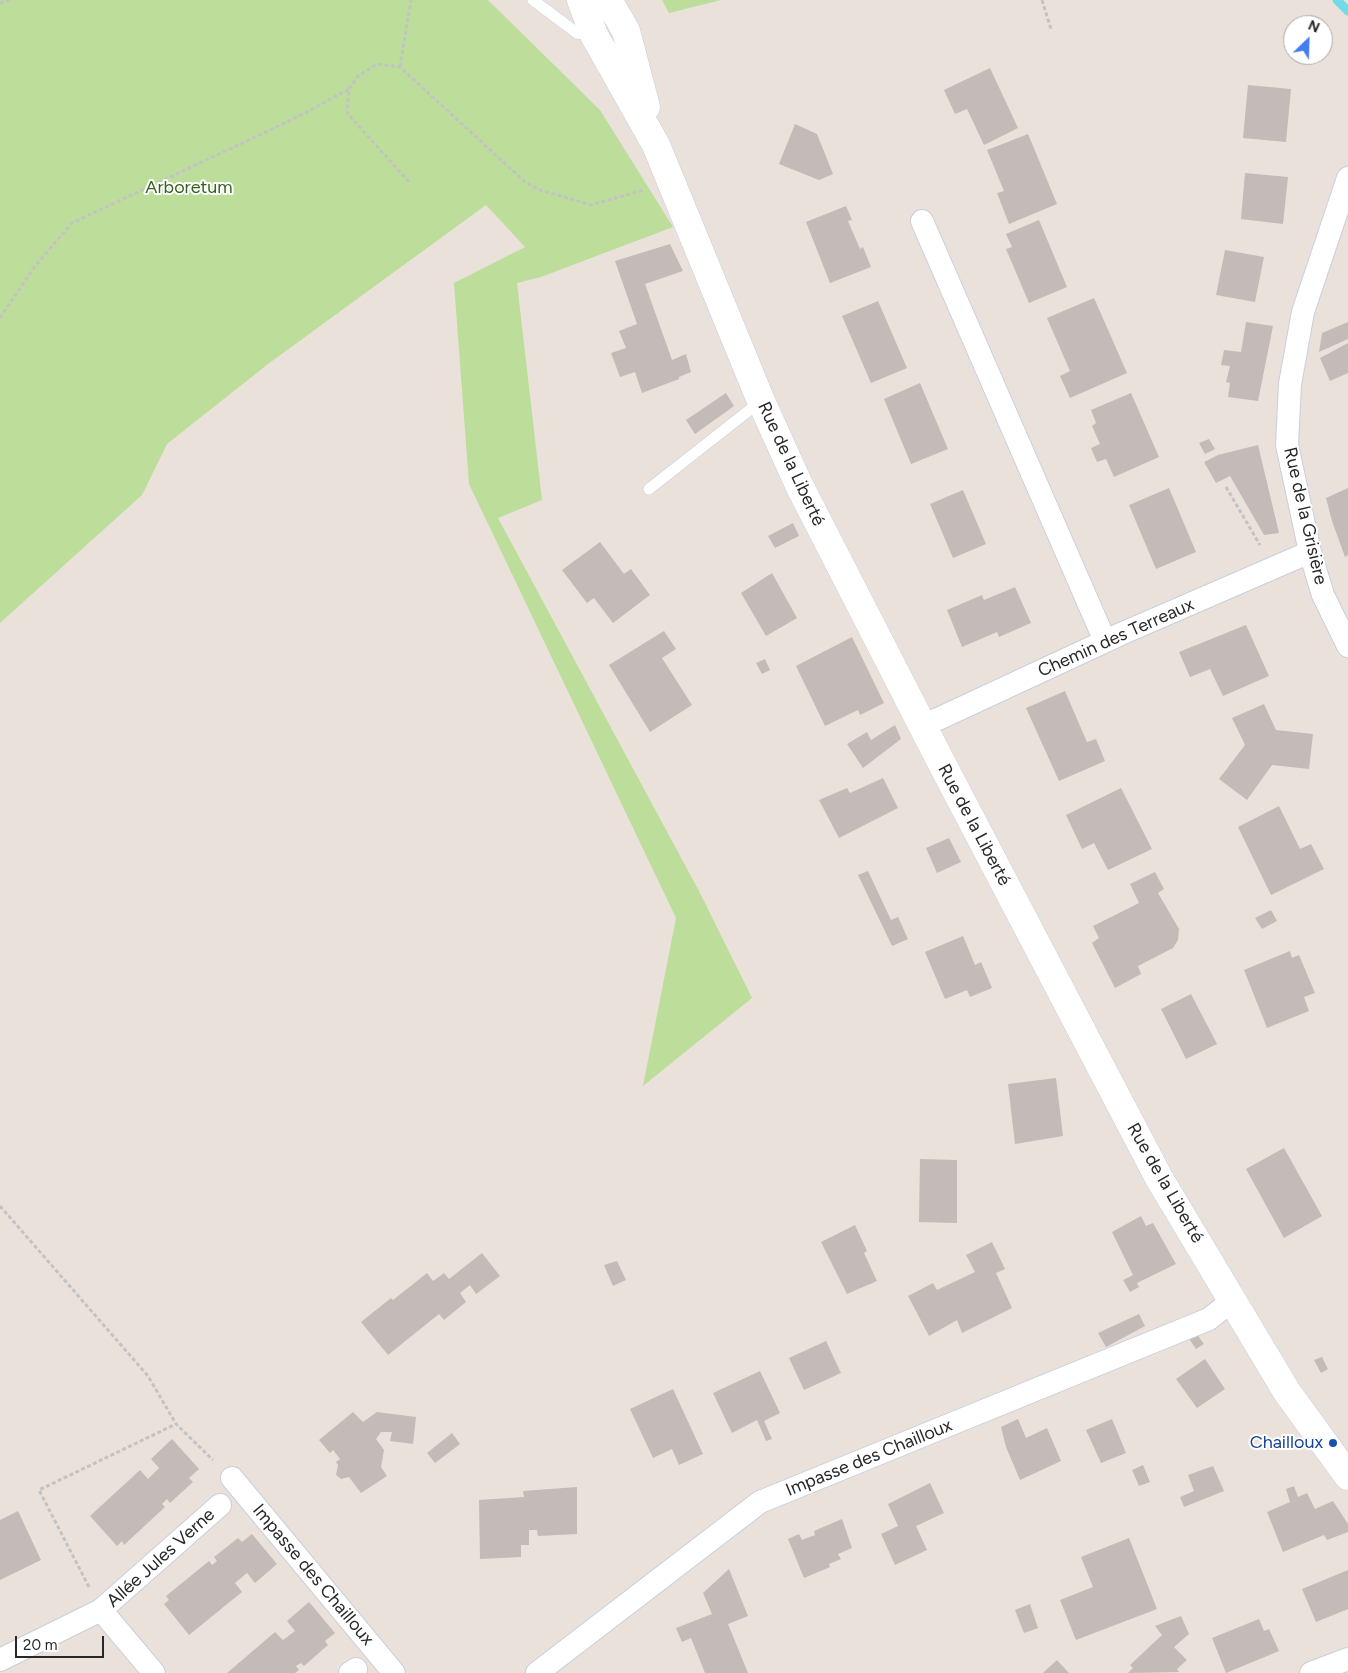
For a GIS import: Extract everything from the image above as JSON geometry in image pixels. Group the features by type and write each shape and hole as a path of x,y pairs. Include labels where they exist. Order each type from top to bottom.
{"street":[{"name":"Rue de la Liberté","path":"581,0 594,35 656,145"},
{"name":"Rue de la Liberté","path":"608,0 626,31 656,145 761,401 800,485 922,726 1159,1178 1287,1392 1348,1476"},
{"name":"Rue de la Grisière","path":"1348,178 1303,312 1290,384 1287,445 1310,552 1323,595 1348,646"},
{"path":"922,221 1105,641"},
{"name":"Chemin des Terreaux","path":"922,726 1105,641 1310,552"},
{"name":"Impasse des Chailloux","path":"537,1673 760,1502 1209,1319 1233,1300"},
{"name":"Impasse des Chailloux","path":"232,1478 394,1673"},
{"name":"Allée Jules Verne","path":"0,1660 101,1610 220,1505"},
{"path":"101,1610 154,1673"},
{"path":"1312,1673 1348,1659"}],"lane":[{"path":"533,0 577,33 594,35 626,31"},
{"path":"650,489 761,401"}],"path":[{"path":"0,3 11,0"},
{"path":"400,68 411,0"},
{"path":"1042,0 1051,29"},
{"path":"0,318 35,266 72,223 270,130 349,89 358,76 378,64 400,68 525,182 540,190 591,205 671,182"},
{"path":"349,89 347,113 409,182"},
{"path":"1226,487 1257,541 1279,566"},
{"path":"0,1206 148,1376 176,1424 232,1478"},
{"path":"101,1610 39,1490 176,1424"}],"green space":[{"name":"Arboretum","path":"0,0 488,0 600,110 673,227 541,277 517,283 542,500 498,518 699,891 752,998 643,1086 676,918 469,484 454,283 525,247 486,205 268,364 167,444 142,495 0,623"},
{"path":"662,0 721,0 669,13"}],"building":[{"path":"990,68 1018,128 984,145 967,109 955,114 944,90"},
{"path":"1248,85 1291,89 1286,142 1243,138"},
{"path":"795,124 817,134 833,174 819,180 779,164"},
{"path":"1028,134 1057,204 1009,224 997,193 1004,191 987,150"},
{"path":"1245,173 1288,177 1283,224 1241,219"},
{"path":"846,206 852,220 848,221 860,249 863,247 871,267 830,283 806,222"},
{"path":"1039,220 1067,287 1029,303 1006,249 1012,247 1006,234"},
{"path":"670,244 683,271 645,284 672,360 686,354 691,372 679,377 679,379 642,393 635,372 620,377 611,353 626,348 619,331 637,324 615,261"},
{"path":"1225,250 1264,257 1255,302 1216,295"},
{"path":"1094,298 1127,373 1070,398 1060,376 1070,371 1047,318"},
{"path":"878,301 907,368 871,383 842,316"},
{"path":"1246,322 1273,326 1258,401 1228,397 1230,383 1226,382 1230,366 1221,365 1224,350 1241,352"},
{"path":"1348,322 1348,339 1319,352 1322,333"},
{"path":"1348,343 1348,373 1330,381 1320,358"},
{"path":"920,383 948,449 911,464 884,399"},
{"path":"726,393 734,406 695,434 686,420"},
{"path":"1131,393 1159,457 1114,477 1106,459 1097,462 1091,448 1100,444 1092,426 1096,423 1091,410"},
{"path":"1209,439 1215,449 1205,454 1199,443"},
{"path":"1258,445 1279,533 1264,535 1230,476 1216,483 1204,462 1218,455"},
{"path":"1169,488 1196,552 1156,569 1129,505"},
{"path":"1348,488 1348,555 1345,557 1326,498"},
{"path":"963,490 986,544 953,558 930,504"},
{"path":"793,523 799,536 775,548 768,536"},
{"path":"600,542 624,574 631,569 650,595 613,623 594,598 587,603 562,570"},
{"path":"772,573 797,618 766,636 741,593"},
{"path":"1015,587 1031,623 999,637 997,632 962,647 947,610 982,595 984,600"},
{"path":"1246,625 1269,676 1223,696 1210,669 1190,677 1179,652"},
{"path":"664,631 676,649 662,658 692,705 650,732 609,665"},
{"path":"852,637 884,703 860,715 858,710 825,726 796,666"},
{"path":"765,659 770,670 762,674 756,663"},
{"path":"1065,691 1087,742 1096,739 1105,761 1059,781 1026,708"},
{"path":"1264,704 1276,730 1313,734 1309,769 1272,765 1247,800 1219,779 1245,745 1232,718"},
{"path":"895,725 901,739 863,768 847,744 867,732 871,740"},
{"path":"883,778 898,808 839,838 819,800 847,788 850,793"},
{"path":"1121,788 1152,849 1108,870 1094,843 1082,849 1066,815"},
{"path":"1279,806 1300,849 1311,844 1324,869 1271,895 1238,827"},
{"path":"949,838 961,862 937,873 926,848"},
{"path":"868,871 891,920 898,917 908,939 892,946 858,875"},
{"path":"1155,872 1164,889 1158,893 1179,929 1178,940 1173,948 1138,966 1141,974 1115,988 1092,943 1099,938 1093,926 1139,903 1130,884"},
{"path":"1271,910 1277,921 1262,929 1255,918"},
{"path":"963,936 975,965 981,962 992,988 970,997 967,990 945,999 925,952"},
{"path":"1290,951 1292,958 1299,955 1315,993 1304,997 1309,1011 1267,1028 1244,970"},
{"path":"1191,994 1217,1044 1186,1059 1161,1009"},
{"path":"1056,1078 1063,1136 1015,1144 1008,1084"},
{"path":"1284,1148 1322,1216 1284,1238 1246,1169"},
{"path":"920,1159 957,1160 957,1223 919,1222"},
{"path":"1141,1216 1146,1226 1153,1223 1176,1264 1137,1283 1139,1287 1130,1292 1123,1280 1133,1275 1112,1232"},
{"path":"855,1225 867,1251 864,1253 877,1281 847,1294 821,1242"},
{"path":"992,1242 1005,1269 996,1273 1012,1308 962,1333 957,1320 929,1336 908,1296 933,1283 937,1290 975,1272 966,1255"},
{"path":"482,1253 500,1276 476,1294 470,1285 460,1293 466,1302 444,1320 439,1314 388,1355 361,1322 427,1273 433,1281 444,1273 449,1279"},
{"path":"617,1261 626,1280 613,1286 604,1265"},
{"path":"1139,1314 1145,1326 1106,1347 1098,1333"},
{"path":"1196,1333 1204,1344 1196,1349 1188,1337"},
{"path":"826,1341 841,1373 804,1390 789,1358"},
{"path":"1322,1357 1328,1369 1321,1373 1314,1360"},
{"path":"1205,1359 1225,1389 1197,1408 1176,1379"},
{"path":"760,1371 780,1413 764,1421 772,1439 766,1441 757,1420 732,1433 713,1393"},
{"path":"673,1389 703,1454 679,1465 672,1449 653,1458 630,1409"},
{"path":"353,1412 363,1422 377,1412 416,1417 413,1444 390,1441 392,1432 381,1432 376,1439 384,1450 381,1467 387,1476 361,1493 349,1477 341,1479 336,1475 338,1465 336,1462 340,1459 333,1450 330,1453 319,1440"},
{"path":"1018,1419 1026,1438 1047,1428 1061,1461 1020,1480 1006,1447 1001,1427"},
{"path":"1112,1419 1126,1453 1101,1463 1086,1430"},
{"path":"452,1433 460,1444 435,1463 427,1453"},
{"path":"172,1439 199,1469 189,1478 193,1482 170,1503 167,1499 162,1504 165,1507 124,1545 122,1541 117,1546 90,1516 140,1470 148,1479 159,1468 151,1459"},
{"path":"1143,1465 1150,1482 1139,1486 1132,1470"},
{"path":"1213,1466 1224,1491 1184,1507 1180,1497 1194,1491 1188,1475"},
{"path":"930,1483 944,1513 916,1526 927,1550 895,1565 881,1534 898,1526 888,1504"},
{"path":"1294,1486 1298,1497 1307,1493 1315,1509 1333,1501 1348,1524 1348,1532 1327,1540 1324,1535 1283,1552 1267,1512 1290,1502 1286,1489"},
{"path":"577,1487 577,1534 538,1536 537,1530 529,1530 529,1545 521,1545 521,1557 480,1559 479,1500 524,1497 523,1491"},
{"path":"18,1511 41,1560 0,1580 0,1520"},
{"path":"842,1519 852,1548 838,1554 841,1559 829,1564 830,1567 804,1578 788,1539 799,1534 802,1540 815,1535 814,1531"},
{"path":"252,1534 277,1564 255,1583 247,1573 235,1583 242,1592 189,1635 164,1604 169,1600 166,1596 209,1561 212,1565 217,1561 214,1557 238,1538 242,1542"},
{"path":"1129,1538 1157,1609 1076,1640 1060,1600 1093,1587 1081,1557"},
{"path":"729,1569 748,1616 728,1624 748,1673 705,1673 691,1638 682,1642 676,1628 712,1614 703,1593"},
{"path":"1348,1570 1348,1609 1316,1622 1302,1589"},
{"path":"309,1602 335,1633 325,1641 328,1645 304,1666 301,1663 296,1666 299,1670 295,1673 227,1673 275,1632 283,1640 295,1631 287,1621"},
{"path":"1030,1604 1038,1628 1024,1633 1015,1610"},
{"path":"1181,1616 1189,1634 1174,1647 1187,1660 1177,1669 1179,1672 1128,1673 1133,1668 1130,1665 1162,1635 1155,1626"},
{"path":"1259,1619 1264,1631 1269,1629 1279,1651 1226,1673 1212,1638"},
{"path":"1057,1660 1069,1673 1043,1673 1046,1670"}],"waterway":[{"path":"1337,0 1348,11"}],"place":[{"name":"Chailloux","path":"1333,1443"}]}
